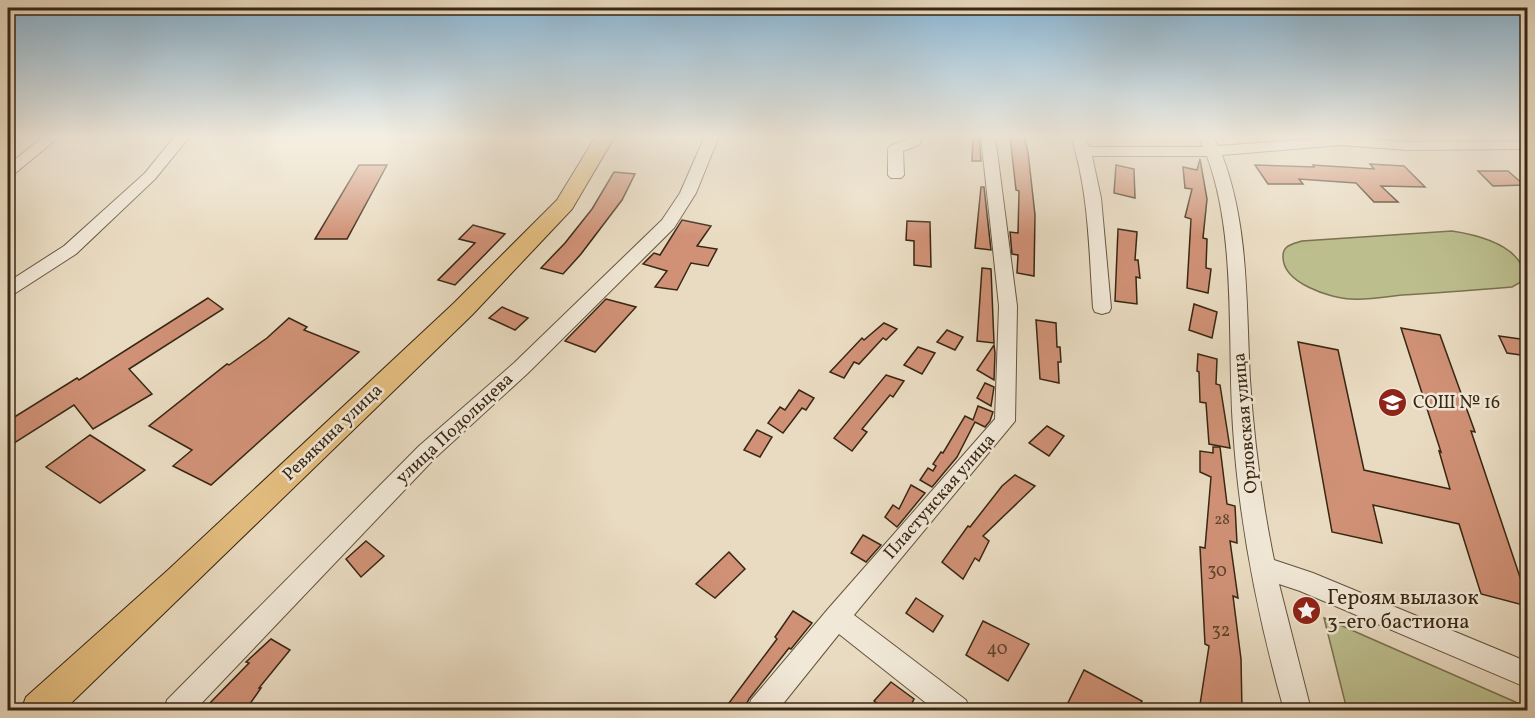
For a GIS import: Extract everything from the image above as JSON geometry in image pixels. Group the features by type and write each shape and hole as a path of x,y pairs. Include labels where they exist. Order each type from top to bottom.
{"main road":[{"name":"Ревякина улица","path":"39,711 463,309 565,204 585,170"}],"street":[{"path":"8,290 70,250 155,170"},
{"name":"улица Подольцева","path":"177,711 427,452 521,368 668,224 688,193 698,170"},
{"path":"896,170 896,175"},
{"name":"Пластунская улица","path":"761,711 837,617 1005,421 1008,306 992,170"},
{"path":"1087,170 1093,204 1102,308"},
{"name":"Орловская улица","path":"1219,170 1227,192 1231,225 1248,474 1274,627 1297,711"},
{"path":"1263,568 1304,580 1527,675"},
{"path":"837,617 956,711"}],"green space":[{"path":"1452,231 1474,235 1506,249 1521,265 1525,275 1521,282 1512,287 1351,299 1331,296 1299,281 1290,274 1283,256 1287,247 1302,241"},
{"path":"1324,618 1527,707 1527,710 1347,710"}],"building":[{"path":"356,170 385,170 347,239 315,239"},
{"path":"1014,170 1030,170 1035,215 1034,276 1017,273 1018,255 1012,254 1010,232 1018,233 1019,191 1016,190"},
{"path":"1116,170 1134,170 1135,198 1114,193"},
{"path":"1183,170 1202,170 1207,199 1203,238 1207,239 1206,268 1211,269 1208,293 1187,288 1191,219 1185,217 1192,189 1185,188"},
{"path":"1258,170 1408,170 1425,187 1381,186 1398,202 1374,202 1356,183 1299,179 1303,184 1268,184"},
{"path":"1478,171 1508,171 1524,185 1493,186"},
{"path":"614,172 635,174 622,200 581,254 563,274 541,268 565,243 592,209"},
{"path":"981,187 984,187 991,250 975,248"},
{"path":"682,220 711,226 697,246 717,249 708,266 691,263 677,290 655,287 667,271 643,264 654,253 660,255"},
{"path":"907,221 930,222 931,267 914,265 914,241 906,240"},
{"path":"473,225 505,234 455,285 438,280 475,243 459,239"},
{"path":"1118,229 1137,232 1135,260 1138,260 1140,278 1136,277 1137,304 1115,301"},
{"path":"982,268 991,269 994,343 977,341"},
{"path":"208,298 223,309 129,369 152,394 93,429 74,405 8,447 8,421 77,378 79,380"},
{"path":"606,299 636,307 595,352 565,341"},
{"path":"1194,304 1217,312 1212,338 1189,330"},
{"path":"502,307 528,318 515,330 489,318"},
{"path":"289,318 307,327 304,330 359,352 211,485 173,466 192,450 149,426 227,364 229,365 267,338"},
{"path":"1036,320 1056,323 1057,347 1060,347 1061,362 1058,362 1059,383 1040,379"},
{"path":"884,323 897,329 886,340 883,338 859,364 854,362 844,378 830,372 862,338 864,340"},
{"name":"СОШ № 16","path":"1401,328 1440,335 1475,432 1471,431 1527,598 1527,606 1481,594 1459,524 1373,505 1382,543 1332,532 1298,342 1338,350 1364,470 1450,489 1439,451 1441,452"},
{"path":"947,330 963,337 955,350 937,342"},
{"path":"1499,336 1527,340 1527,356 1507,353"},
{"path":"994,345 995,353 994,380 977,370"},
{"path":"918,347 935,353 922,374 904,365"},
{"path":"1198,354 1217,359 1216,384 1220,385 1230,448 1209,444 1206,403 1200,402"},
{"path":"886,375 904,381 893,397 890,395 862,429 867,432 852,451 834,438"},
{"path":"985,383 994,387 991,406 977,398"},
{"path":"799,390 814,398 806,410 802,408 783,433 768,423 780,407 785,410"},
{"path":"978,406 993,412 990,421 985,427 975,422 957,457 932,487 920,480 928,468 933,471 936,466 933,464 941,452 943,453 965,416 973,420"},
{"path":"1047,426 1064,436 1049,456 1029,443"},
{"path":"757,430 772,437 760,457 744,450"},
{"path":"90,435 145,470 100,503 46,467"},
{"path":"1213,447 1220,447 1227,504 1235,506 1237,543 1230,541 1238,598 1233,596 1241,659 1242,711 1199,711 1209,646 1205,644 1200,547 1205,548 1211,477 1200,472 1200,451 1213,453"},
{"path":"1015,475 1035,486 983,536 989,541 979,561 975,558 963,579 942,562 968,526 970,527 1002,486"},
{"path":"911,485 925,493 897,527 885,517 893,505 899,509"},
{"path":"863,535 881,545 866,562 851,553"},
{"path":"366,541 384,556 361,577 346,559"},
{"path":"729,552 745,569 715,598 696,584"},
{"path":"916,598 943,616 933,632 906,613"},
{"path":"793,611 812,623 749,699 743,711 723,711 777,639 775,637"},
{"path":"983,621 1029,644 1008,681 966,655"},
{"path":"271,639 290,650 259,688 261,688 245,711 225,711 209,704 249,663 246,662"},
{"path":"1084,670 1142,701 1136,711 1064,711"},
{"path":"891,682 914,699 908,711 887,711 874,701"}],"place":[{"name":"СОШ № 16","path":"1392,403"},
{"name":"Героям вылазок 3-его бастиона","path":"1306,610"}]}
